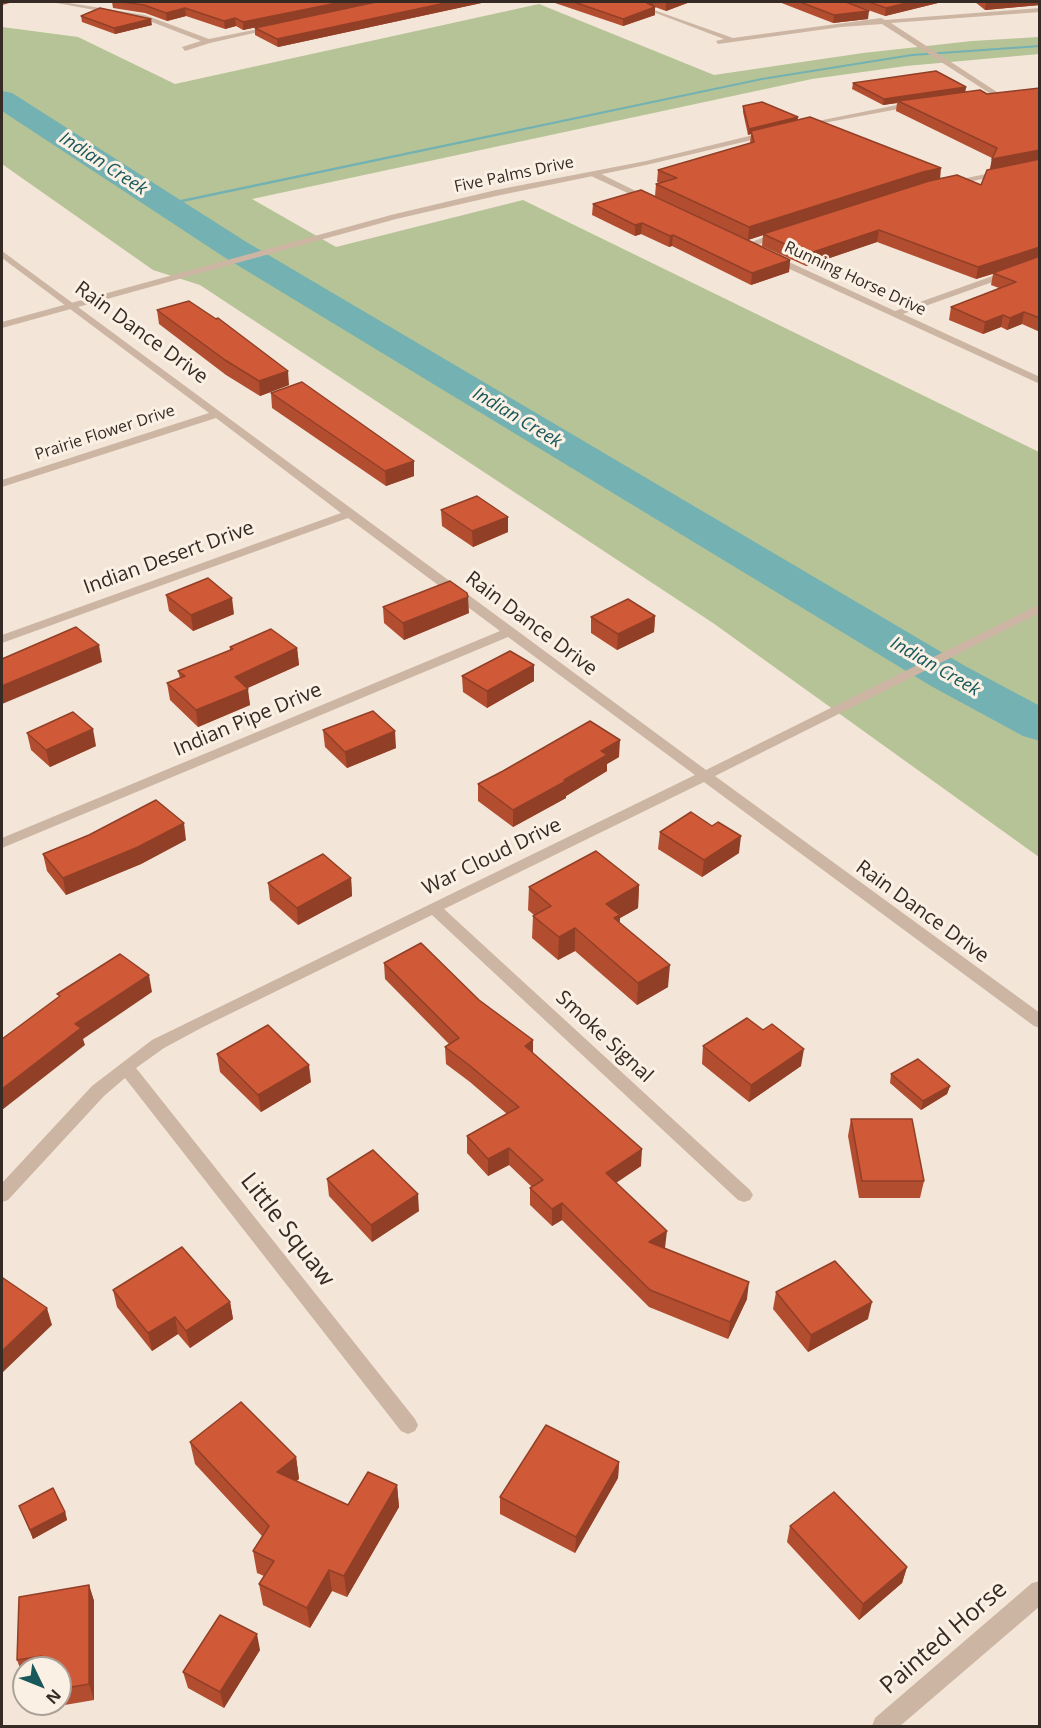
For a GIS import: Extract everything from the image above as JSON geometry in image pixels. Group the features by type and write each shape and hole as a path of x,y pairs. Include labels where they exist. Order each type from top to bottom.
{"street":[{"path":"54,2 145,17 208,41"},
{"path":"650,9 733,40"},
{"path":"718,42 817,27 1040,10"},
{"path":"868,14 885,21 994,94"},
{"path":"185,49 208,41 277,27"},
{"path":"983,95 1006,93"},
{"path":"790,128 863,112 931,101"},
{"name":"Five Palms Drive","path":"2,325 306,240 446,204 708,149 781,130"},
{"path":"935,186 1040,165"},
{"path":"594,174 655,202"},
{"path":"746,246 790,231"},
{"name":"Running Horse Drive","path":"736,241 757,250"},
{"name":"Rain Dance Drive","path":"2,254 509,632 1040,1022"},
{"name":"Running Horse Drive","path":"767,255 1040,381"},
{"path":"895,314 1040,262"},
{"name":"Prairie Flower Drive","path":"2,484 218,414"},
{"name":"Indian Desert Drive","path":"2,639 351,513"},
{"name":"War Cloud Drive","path":"2,1196 98,1091 158,1044 705,776 1040,608"},
{"name":"Indian Pipe Drive","path":"2,843 509,632"},
{"name":"Smoke Signal","path":"435,909 744,1195"},
{"name":"Little Squaw","path":"126,1067 408,1425"},
{"name":"Painted Horse","path":"884,1726 1040,1591"}],"green space":[{"path":"539,4 714,75 863,53 972,41 1039,37 1039,54 906,66 812,79 252,199 336,247 523,200 1039,452 1039,857 713,623 200,285 153,270 2,164 2,27 78,37 175,84"}],"building":[{"path":"122,2 342,2 243,22 235,18 224,21 185,8 166,13 144,5"},
{"path":"376,2 450,2 277,39 255,28"},
{"path":"574,2 647,2 655,7 623,19"},
{"path":"800,2 846,2 869,11 834,15"},
{"path":"869,2 911,2 886,8"},
{"path":"100,8 151,19 114,28 81,16"},
{"path":"936,71 966,87 884,99 853,83"},
{"path":"1040,88 1040,150 992,159 997,148 898,101 980,90 987,94"},
{"path":"762,102 798,117 749,129 743,106"},
{"path":"810,117 941,168 749,227 656,184 677,178 658,170 754,142 751,131"},
{"path":"1040,159 1040,247 978,267 879,230 807,254 763,234 929,181 957,175 981,185 987,170"},
{"path":"641,190 790,260 752,273 673,235 670,236 642,223 635,225 593,204"},
{"path":"1040,256 1040,318 1024,312 1010,318 1003,315 985,322 951,307 1016,282 993,273"},
{"path":"189,301 216,319 218,318 288,371 259,381 225,360 157,310"},
{"path":"302,382 414,461 385,471 271,393"},
{"path":"477,496 508,517 472,531 441,510"},
{"path":"208,578 232,598 191,615 166,595"},
{"path":"450,581 467,593 468,597 403,623 383,607"},
{"path":"628,599 655,616 618,634 591,617"},
{"path":"76,627 99,645 2,686 2,659"},
{"path":"271,629 297,648 235,677 248,689 196,710 167,683 185,676 178,671 233,649 230,647"},
{"path":"510,651 534,665 487,691 462,676"},
{"path":"373,711 395,731 345,752 323,730"},
{"path":"73,712 93,729 46,750 27,733"},
{"path":"590,721 620,740 601,751 607,755 564,780 566,781 513,810 478,784 503,771"},
{"path":"156,800 184,823 138,847 63,878 43,854 89,835"},
{"path":"691,812 712,826 718,822 741,836 704,860 660,832"},
{"path":"596,851 639,885 606,904 620,915 614,918 670,965 638,983 575,928 559,937 533,916 551,906 529,887"},
{"path":"323,854 351,878 297,908 268,883"},
{"path":"421,943 479,1000 533,1040 525,1046 642,1149 606,1173 667,1231 649,1242 749,1282 730,1322 650,1290 562,1203 552,1209 530,1188 543,1180 509,1148 488,1159 467,1136 519,1107 445,1047 459,1038 384,963"},
{"path":"120,954 149,975 75,1024 81,1028 2,1089 2,1039 60,996 57,994"},
{"path":"747,1018 763,1030 772,1024 804,1049 751,1085 703,1046"},
{"path":"268,1025 309,1065 258,1095 217,1054"},
{"path":"918,1059 950,1086 923,1101 891,1074"},
{"path":"851,1119 912,1119 924,1181 862,1181"},
{"path":"373,1150 418,1194 371,1225 327,1179"},
{"path":"182,1247 230,1302 186,1331 175,1317 148,1333 113,1290"},
{"path":"835,1261 872,1302 811,1335 776,1292"},
{"path":"2,1279 47,1308 2,1351"},
{"path":"241,1402 296,1457 277,1472 348,1505 368,1472 397,1485 344,1576 329,1570 307,1608 259,1584 274,1561 253,1551 269,1526 190,1442"},
{"path":"546,1425 619,1462 576,1537 500,1497"},
{"path":"53,1488 65,1512 30,1530 19,1506"},
{"path":"834,1492 907,1567 863,1604 790,1526"},
{"path":"89,1585 89,1684 72,1687 72,1656 17,1656 19,1597"},
{"path":"220,1615 257,1634 220,1692 183,1672"}],"waterway":[{"path":"164,204 762,79 912,55 1040,46"},
{"name":"Indian Creek","path":"2,99 236,250 948,676 1040,726"}]}
